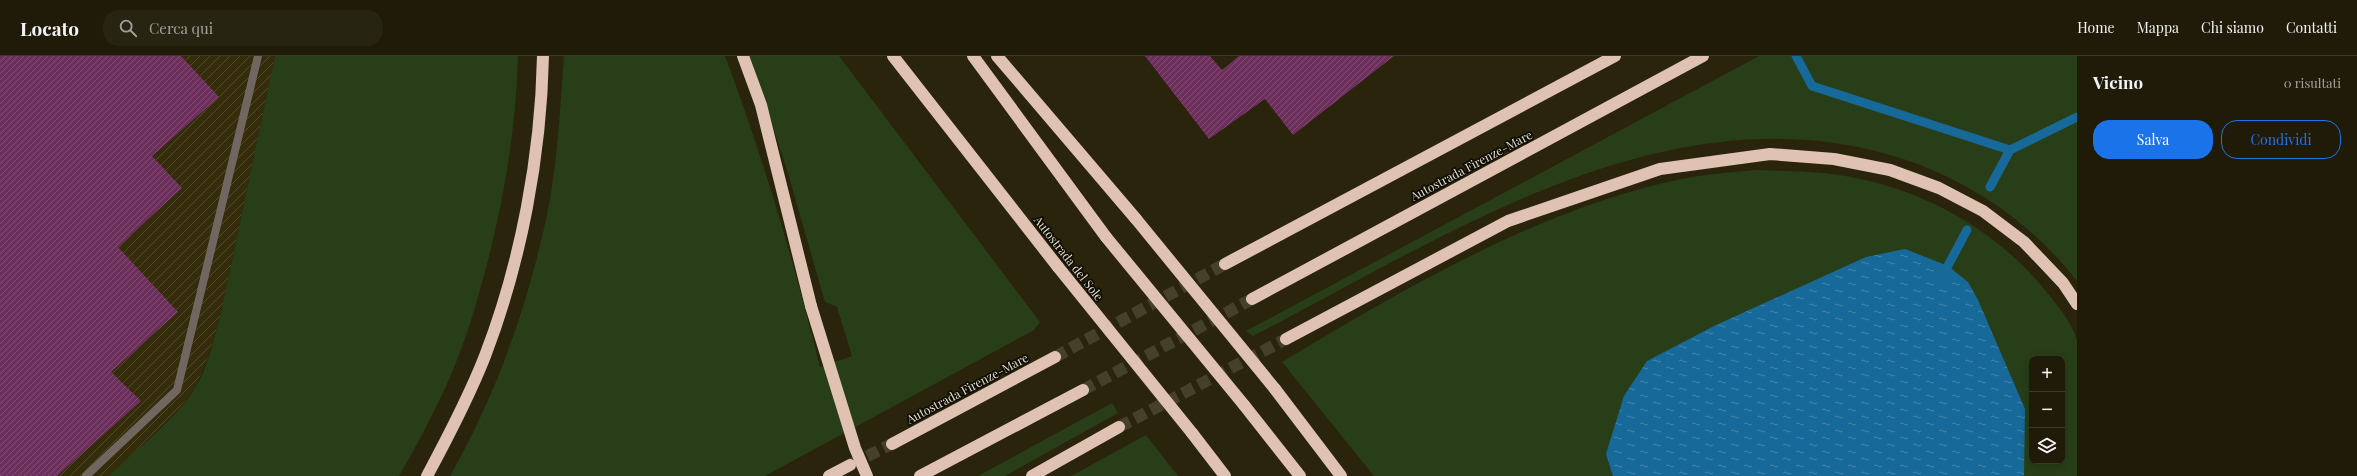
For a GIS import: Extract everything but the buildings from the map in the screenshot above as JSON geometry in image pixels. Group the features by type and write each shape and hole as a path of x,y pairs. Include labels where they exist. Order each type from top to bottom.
{"highway":[{"path":"427,476 458,417 485,355 506,292 523,224 536,161 542,97 543,56"},
{"path":"743,56 761,105 812,306 855,448 867,476"},
{"name":"Autostrada del Sole","path":"893,56 1058,267 1225,476"},
{"path":"973,56 1106,237 1244,405 1300,476"},
{"path":"997,56 1136,219 1275,389 1341,476"},
{"path":"1225,264 1616,56"},
{"name":"Autostrada Firenze-Mare","path":"1252,299 1703,56"},
{"path":"1286,338 1508,221 1660,169 1770,154 1834,159 1876,167 1890,170 1939,188 1983,211 2024,242 2063,283 2077,304"},
{"name":"Autostrada Firenze-Mare","path":"892,444 1055,357"},
{"path":"920,476 1083,390"},
{"path":"1032,476 1119,426"},
{"path":"829,476 850,465"}],"lane":[{"path":"86,476 177,390 258,56"}],"shaded area":[{"path":"0,56 275,56 220,318 208,357 195,388 178,410 109,476 0,476"}],"green space":[{"path":"275,56 518,56 517,84 511,141 497,224 480,291 455,365 420,439 399,476 109,476 167,422 188,399 200,380 210,354 220,318"},
{"path":"564,56 725,56 752,132 777,210 800,288 820,367 852,356 837,307 825,302 787,170 750,56 839,56 1040,322 1034,330 765,476 450,476 467,445 497,380 510,347 531,279 548,210 554,172"},
{"path":"1759,56 2077,56 2077,281 2040,240 1998,206 1950,178 1926,167 1900,158 1814,141 1729,141 1646,156 1564,182 1483,216 1404,255 1253,336 1246,331"},
{"path":"1758,170 1799,171 1855,178 1885,185 1915,195 1943,208 1995,241 2019,262 2040,284 2071,325 2077,340 2077,476 1374,476 1282,362 1425,279 1526,230 1578,209 1630,192 1691,177"},
{"path":"1112,403 1118,413 1005,476 978,476"},
{"path":"1146,435 1178,476 1071,476"}],"water":[{"path":"1905,249 1948,266 1968,282 1978,300 2025,409 2024,476 1613,476 1606,454 1624,396 1647,361 1716,325 1866,257"}],"waterway":[{"path":"1796,56 1812,86 2010,150 2077,117"},
{"path":"1990,187 2010,150"},
{"path":"1943,275 1967,230"}],"tunnel":[{"path":"1055,357 1225,264"},
{"path":"1083,390 1252,299"},
{"path":"1119,427 1286,339"},
{"path":"851,464 892,444"}]}
